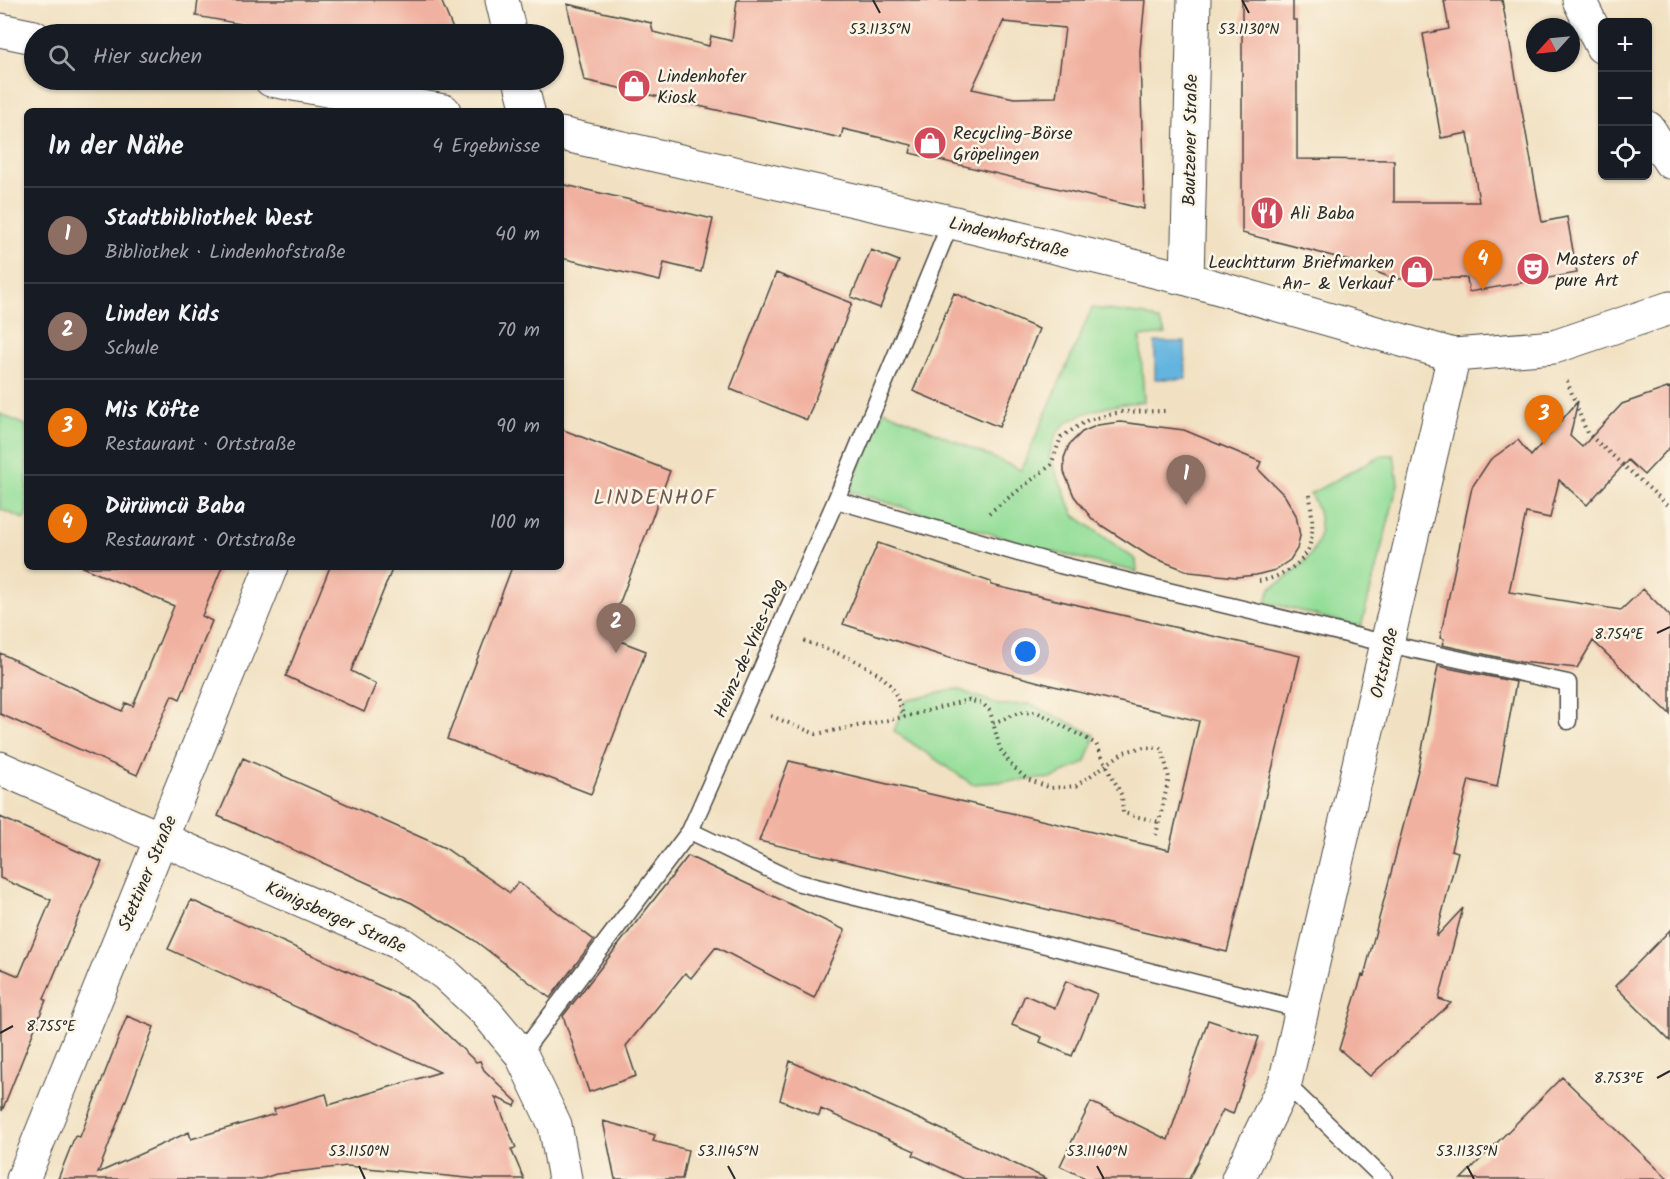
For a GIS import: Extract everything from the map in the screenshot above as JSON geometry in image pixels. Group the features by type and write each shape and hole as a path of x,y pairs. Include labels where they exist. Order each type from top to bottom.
{"street":[{"path":"502,0 508,24"},
{"name":"Bautzener Straße","path":"1187,279 1194,0"},
{"path":"1579,0 1598,39"},
{"path":"0,30 24,35"},
{"path":"327,90 427,108"},
{"path":"523,90 527,108"},
{"name":"Lindenhofstraße","path":"564,135 951,222 1187,279 1454,355"},
{"path":"1652,135 1670,162"},
{"path":"1454,355 1554,347 1670,308"},
{"name":"Ortstraße","path":"1238,1179 1285,1083 1454,355"},
{"name":"Stettiner Straße","path":"23,1179 102,979 161,840 270,570"},
{"name":"Königsberger Straße","path":"0,768 402,944 445,974 486,1012 521,1054 555,1125 565,1179"}],"lane":[{"name":"Heinz-de-Vries-Weg","path":"521,1054 690,831 836,500 951,222"},
{"path":"836,500 1060,565 1388,644 1568,683 1569,721"},
{"path":"690,831 796,882 1303,1010"},
{"path":"1285,1083 1384,1179"}],"path":[{"path":"1554,347 1587,434 1670,507"},
{"path":"958,535 1052,465 1061,436 1088,420 1121,412 1168,411"},
{"path":"1232,607 1236,584 1271,580 1292,567 1309,549 1312,522 1310,494"},
{"path":"778,631 842,655 883,678 893,689 904,717"},
{"path":"745,706 816,734 904,717 968,700 983,704 990,711 1000,749 1012,766 1027,779 1051,788 1076,786 1124,752 1144,747 1162,748 1169,778 1156,835"},
{"path":"993,723 1018,713 1037,712 1096,744 1122,796 1123,813 1159,822"}],"green space":[{"path":"1092,308 1147,315 1159,321 1166,334 1140,337 1144,402 1111,406 1076,417 1058,432 1049,456 1074,515 1136,560 1137,572 1045,550 849,491 884,410 1021,470"},
{"path":"0,414 24,425 24,519 0,509"},
{"path":"1382,455 1394,455 1398,484 1361,627 1266,602 1270,589 1306,561 1319,538 1318,510 1310,494"},
{"path":"957,689 999,705 1031,704 1095,735 1086,762 1053,778 972,784 894,731 906,701"}],"water":[{"path":"1155,342 1185,342 1186,379 1155,379"}],"building":[{"path":"198,0 441,0 451,24 240,24 196,16"},
{"path":"737,0 1145,0 1140,51 1144,209 910,153 912,145 843,129 841,138 584,80 567,4 651,23 653,32 709,46 711,36 732,41","holes":["1004,20 1004,22 1065,28 1056,97 1014,98 972,89"]},
{"path":"1242,0 1293,0 1293,20 1297,20 1297,159 1394,160 1394,202 1479,202 1468,133 1441,138 1423,34 1449,29 1444,0 1502,0 1542,222 1567,217 1577,273 1469,292 1467,278 1394,279 1344,259 1242,233"},
{"path":"564,185 713,219 701,272 664,263 660,281 564,259"},
{"path":"871,250 899,261 880,308 851,297"},
{"path":"776,273 852,303 807,420 730,389"},
{"path":"954,293 1039,329 999,427 913,391"},
{"path":"1670,387 1670,447 1644,475 1628,460 1587,505 1559,480 1550,518 1526,513 1509,592 1621,610 1643,589 1670,616 1670,714 1593,641 1577,668 1520,662 1442,645 1444,639 1440,638 1472,487 1490,460 1518,440 1531,456 1578,401 1570,436 1582,447 1622,404"},
{"path":"1120,422 1184,430 1261,462 1258,469 1285,496 1296,515 1300,536 1297,549 1290,560 1275,570 1256,575 1236,577 1190,572 1149,556 1093,520 1074,496 1064,472 1064,458 1069,445 1082,432 1098,425"},
{"path":"564,430 670,471 607,636 646,651 591,794 447,739 511,570 564,570"},
{"path":"878,543 991,582 991,585 1300,656 1227,952 759,841 789,761 1169,850 1199,721 949,658 843,624"},
{"path":"89,570 221,570 202,616 212,621 180,699 172,695 137,775 0,714 0,653 122,711 126,703 133,706 174,606"},
{"path":"329,570 392,570 351,671 376,684 364,712 286,676"},
{"path":"1438,666 1516,682 1497,787 1469,780 1451,850 1458,852 1436,937 1463,908 1439,999 1451,1003 1370,1076 1339,1049 1362,975 1364,976 1419,766"},
{"path":"243,758 445,848 510,893 518,882 594,940 550,998 474,940 412,903 218,816"},
{"path":"0,817 102,862 44,999 46,1000 2,1111 0,968 19,976 51,900 0,878"},
{"path":"688,856 845,930 814,998 716,947 691,978 685,973 626,1046 636,1076 589,1092 563,1016"},
{"path":"191,900 411,1000 476,1062 480,1061 484,1070 517,1102 515,1106 495,1097 516,1148 511,1149 524,1179 477,1179 347,1166 276,1174 261,1179 58,1179 75,1136 80,1137 127,1016 154,1027 98,1173 189,1132 191,1139 275,1114 274,1109 326,1094 329,1105 440,1072 168,949"},
{"path":"1670,930 1670,1041 1615,986"},
{"path":"1066,981 1097,994 1072,1056 1040,1042 1042,1037 1012,1025 1025,995 1055,1008"},
{"path":"1208,1020 1259,1037 1233,1114 1223,1110 1189,1179 1087,1179 1060,1166 1091,1102 1168,1140"},
{"path":"790,1061 1047,1179 964,1179 913,1155 915,1151 821,1109 819,1116 780,1100"},
{"path":"1562,1077 1668,1179 1461,1179"},
{"path":"603,1121 655,1135 653,1141 688,1150 682,1179 615,1179"}],"place":[{"name":"Lindenhofer Kiosk","path":"634,86"},
{"name":"Recycling-Börse Gröpelingen","path":"930,143"},
{"name":"Ali Baba","path":"1267,213"},
{"name":"Masters of pure Art","path":"1533,269"},
{"name":"Leuchtturm Briefmarken An- & Verkauf","path":"1417,272"},
{"name":"Dürümcü Baba","path":"1483,290"},
{"name":"Mis Köfte","path":"1544,445"},
{"name":"Stadtbibliothek West","path":"1186,505"},
{"name":"Linden Kids","path":"616,653"}],"district":[{"name":"LINDENHOF","path":"655,497"}]}
